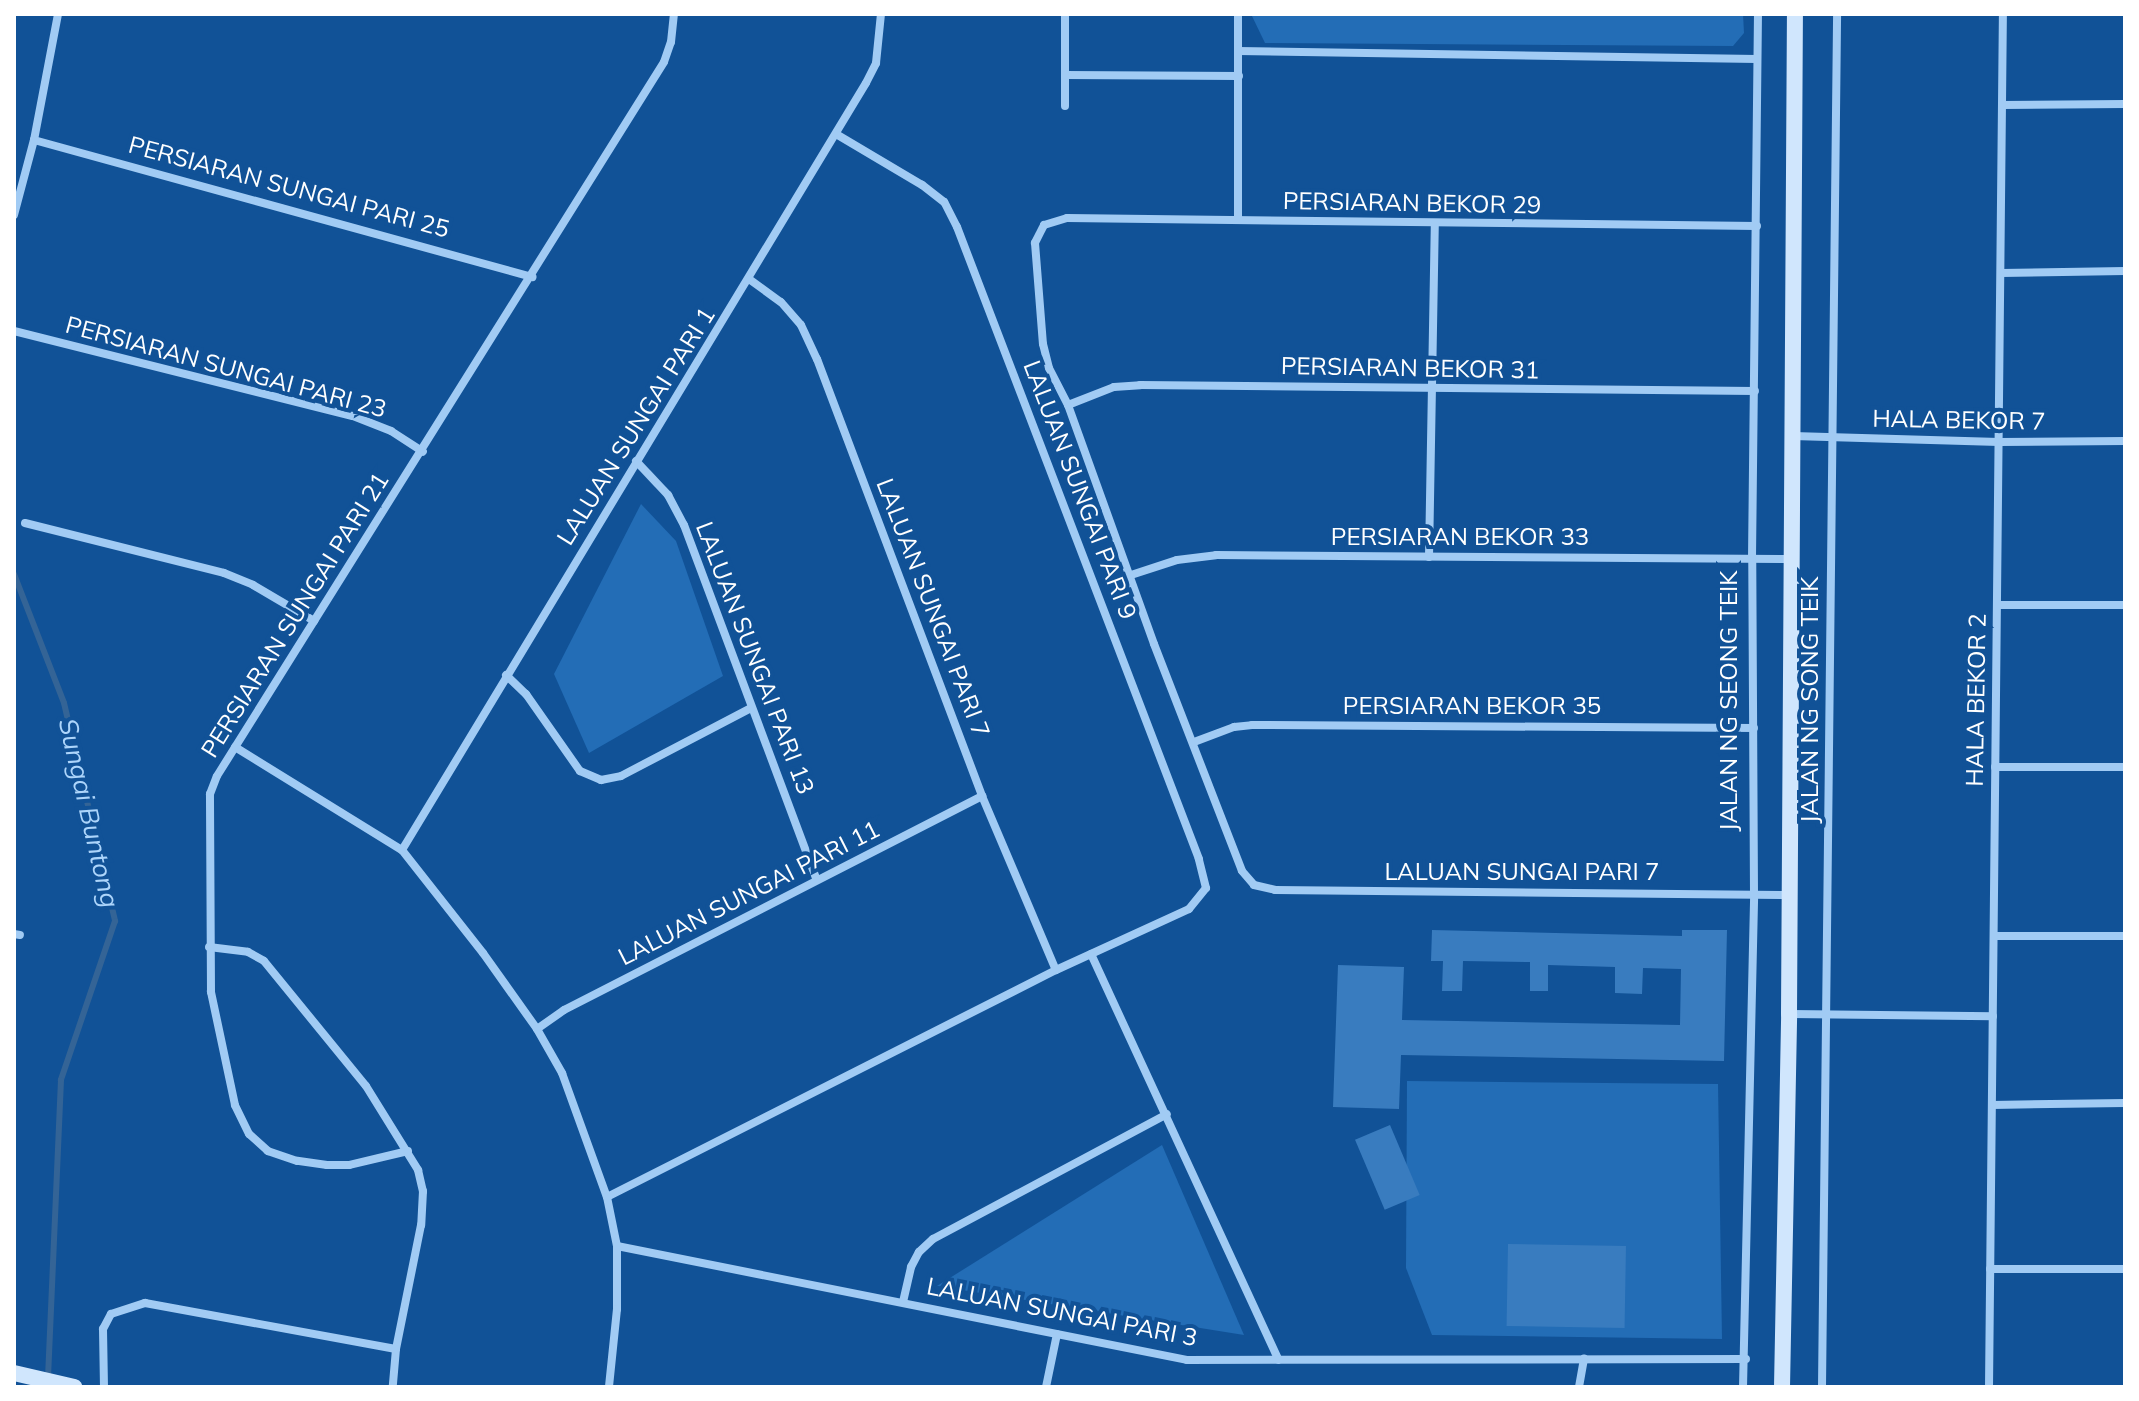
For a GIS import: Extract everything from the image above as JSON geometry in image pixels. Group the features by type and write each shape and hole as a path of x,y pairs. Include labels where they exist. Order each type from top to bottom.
{"main road":[{"path":"1782,1387 1789,1014 1795,14"},
{"path":"14,1373 74,1387"}],"street":[{"path":"14,215 34,140 58,14"},
{"name":"PERSIARAN SUNGAI PARI 21","path":"408,1151 349,1165 327,1165 297,1161 268,1151 249,1134 235,1105 217,1035 209,947 210,794 235,747 423,452 664,62 674,14"},
{"name":"LALUAN SUNGAI PARI 1","path":"402,850 836,134 876,63 881,14"},
{"path":"1065,14 1065,106"},
{"path":"1238,14 1238,220"},
{"name":"JALAN NG SEONG TEIK","path":"1743,1387 1754,894 1752,558 1758,14"},
{"name":"JALAN NG SONG TEIK","path":"1822,1387 1837,14"},
{"name":"HALA BEKOR 2","path":"1989,1387 2003,14"},
{"path":"1238,51 1757,59"},
{"path":"1065,75 1239,76"},
{"path":"2002,105 2125,104"},
{"name":"LALUAN SUNGAI PARI 9","path":"836,134 922,185 944,202 957,227 1205,875 1206,888 1189,909 1091,954"},
{"name":"PERSIARAN SUNGAI PARI 25","path":"34,140 532,277"},
{"name":"PERSIARAN BEKOR 29","path":"1068,405 1049,368 1043,344 1035,243 1044,225 1067,218 1757,226"},
{"path":"1429,557 1435,224"},
{"path":"2001,273 2125,271"},
{"name":"LALUAN SUNGAI PARI 7","path":"749,279 781,302 801,325 817,359 982,796 1056,970"},
{"name":"PERSIARAN SUNGAI PARI 23","path":"14,331 353,416 391,431 423,452"},
{"name":"PERSIARAN BEKOR 31","path":"1068,405 1114,387 1140,385 1755,391"},
{"path":"1068,405 1154,644 1194,742"},
{"name":"HALA BEKOR 7","path":"1793,436 1999,442 2125,441"},
{"name":"LALUAN SUNGAI PARI 13","path":"636,461 668,495 684,525 817,880"},
{"path":"25,523 224,573 253,585 314,621"},
{"name":"PERSIARAN BEKOR 33","path":"1131,575 1177,560 1216,555 1792,559"},
{"path":"1997,605 2125,605"},
{"path":"506,675 526,694 580,771 601,780 621,776 751,708"},
{"name":"PERSIARAN BEKOR 35","path":"1194,742 1234,727 1252,725 1754,728"},
{"name":"LALUAN SUNGAI PARI 7","path":"1194,742 1242,871 1254,885 1275,890 1789,895"},
{"path":"235,747 402,850 483,953 537,1029 562,1073 607,1197 617,1246 617,1309 609,1387"},
{"path":"1995,767 2125,767"},
{"name":"LALUAN SUNGAI PARI 11","path":"537,1029 564,1010 982,796"},
{"path":"1994,936 2125,936"},
{"path":"209,947 248,952 264,961 366,1086 418,1170 423,1191 421,1225 396,1349 393,1387"},
{"path":"607,1197 1091,954 1279,1360"},
{"path":"1789,1014 1993,1016"},
{"path":"1992,1105 2125,1103"},
{"path":"903,1302 911,1267 919,1252 933,1239 1167,1114"},
{"name":"LALUAN SUNGAI PARI 3","path":"617,1246 1187,1360 1746,1359"},
{"path":"1990,1269 2125,1269"},
{"path":"104,1387 103,1329 111,1314 145,1303 396,1349"},
{"path":"1046,1387 1057,1334"},
{"path":"1579,1387 1584,1358"}],"shaded area":[{"path":"1251,14 1743,14 1744,33 1733,46 1265,43"},
{"path":"641,504 676,541 723,676 589,753 554,674"},
{"path":"1407,1081 1718,1084 1722,1339 1432,1335 1406,1268"},
{"path":"1162,1145 1244,1335 937,1286"}],"building":[{"path":"1432,930 1682,936 1682,930 1727,930 1724,1061 1401,1055 1399,1109 1333,1107 1338,965 1404,967 1402,1020 1680,1025 1681,969 1643,968 1642,994 1615,993 1615,967 1548,965 1548,991 1530,991 1530,962 1463,961 1462,991 1442,991 1443,961 1431,961"},
{"path":"1390,1125 1420,1195 1385,1210 1355,1140"},
{"path":"1508,1244 1626,1246 1625,1328 1507,1326"}],"waterway":[{"name":"Sungai Buntong","path":"14,574 64,703 115,921 61,1080 48,1378"}]}
